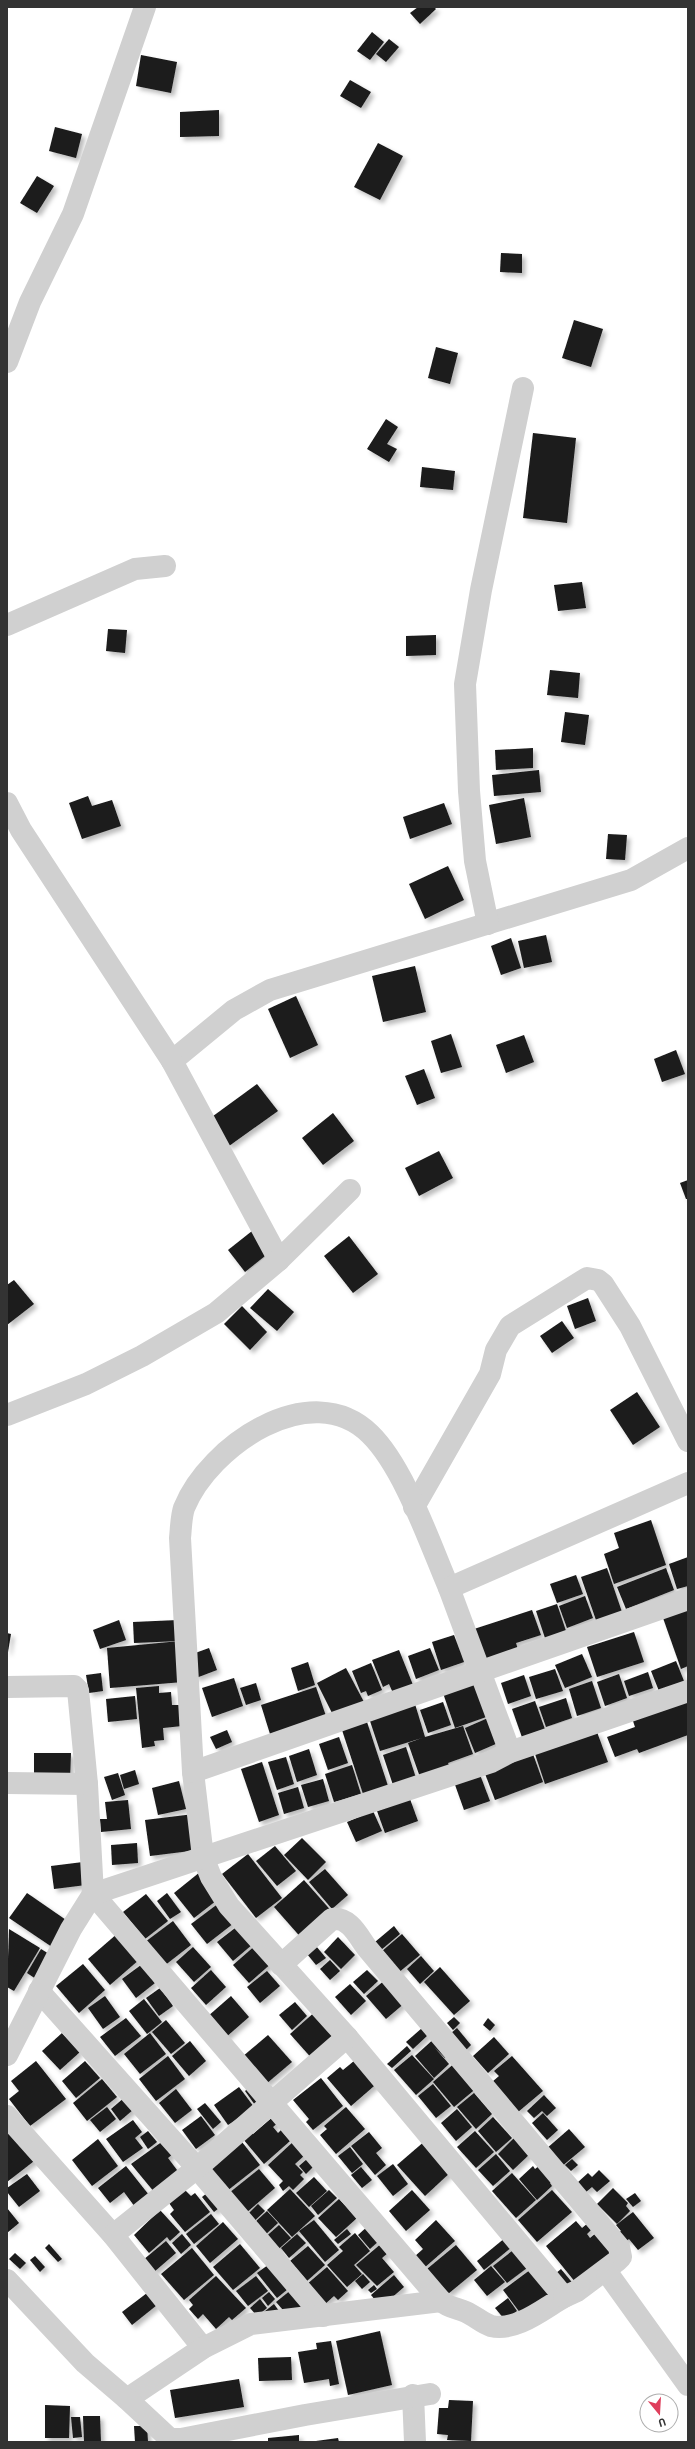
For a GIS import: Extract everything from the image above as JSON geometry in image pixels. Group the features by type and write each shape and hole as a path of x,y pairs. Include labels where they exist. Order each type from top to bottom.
{"street":[{"path":"7,362 30,302 73,214 145,7"},
{"path":"488,924 475,861 469,791 465,684 481,590 523,388"},
{"path":"7,625 135,569 165,566"},
{"path":"7,803 21,830 172,1061 279,1260"},
{"path":"172,1061 234,1010 270,990 631,880 688,848"},
{"path":"7,1415 86,1384 142,1356 216,1313 279,1260 350,1190"},
{"path":"414,1507 490,1374 496,1350 506,1331 510,1326 587,1278 598,1280 603,1284 630,1326 688,1441"},
{"path":"510,1752 449,1588 414,1507 387,1455 371,1435 361,1426 342,1416 311,1412 270,1423 238,1442 211,1466 196,1485 184,1509 180,1538 193,1772 203,1857 219,1893 347,2037 564,2297"},
{"path":"449,1588 688,1483"},
{"path":"193,1772 688,1599"},
{"path":"7,1687 74,1686 78,1690 81,1703 87,1784 93,1894 72,1929 7,2055"},
{"path":"93,1894 491,1762 510,1752 688,1691"},
{"path":"7,1783 87,1784"},
{"path":"93,1894 270,2103 441,2301 448,2307 466,2312 490,2325 502,2327 516,2324 606,2271 621,2257 619,2247 346,1921 332,1919 281,1964"},
{"path":"39,1991 197,2168 323,2316"},
{"path":"113,2235 197,2168 347,2037"},
{"path":"7,2116 113,2235 203,2348"},
{"path":"606,2271 688,2385"},
{"path":"7,2280 84,2363 127,2399 169,2440 181,2440 422,2395 415,2442"},
{"path":"127,2399 203,2348 251,2324 441,2301"}],"building":[{"path":"418,7 434,7 436,9 420,24 410,13"},
{"path":"372,32 384,42 370,60 357,51"},
{"path":"389,39 399,47 386,62 376,54"},
{"path":"141,55 177,62 171,93 136,86"},
{"path":"350,80 371,92 361,108 340,96"},
{"path":"219,110 219,136 180,137 180,112"},
{"path":"55,127 82,134 76,158 49,151"},
{"path":"378,143 403,156 380,200 354,187"},
{"path":"37,176 54,186 37,213 20,203"},
{"path":"501,253 522,254 522,273 500,272"},
{"path":"574,320 603,329 591,367 562,358"},
{"path":"436,347 458,353 450,384 428,378"},
{"path":"386,419 398,427 387,444 397,449 389,462 367,449"},
{"path":"533,433 576,438 567,523 523,518"},
{"path":"422,467 455,471 453,490 420,487"},
{"path":"582,582 586,608 558,611 554,585"},
{"path":"108,629 127,630 125,653 106,651"},
{"path":"436,635 436,655 406,656 406,636"},
{"path":"550,670 580,673 578,698 547,695"},
{"path":"565,712 589,715 585,745 561,742"},
{"path":"533,748 533,768 496,770 495,750"},
{"path":"539,770 541,792 494,796 492,775"},
{"path":"88,796 92,806 112,800 121,826 82,839 69,803"},
{"path":"524,798 531,837 496,844 489,805"},
{"path":"444,803 452,824 410,839 403,817"},
{"path":"608,834 627,835 625,860 606,859"},
{"path":"448,866 464,900 425,919 409,884"},
{"path":"546,935 552,962 524,968 518,941"},
{"path":"511,938 521,968 501,975 491,946"},
{"path":"415,966 426,1012 383,1022 372,976"},
{"path":"296,996 318,1045 290,1058 268,1009"},
{"path":"451,1034 462,1067 441,1073 431,1041"},
{"path":"524,1035 534,1062 506,1073 496,1045"},
{"path":"676,1050 685,1074 662,1082 654,1059"},
{"path":"424,1069 435,1098 417,1105 405,1076"},
{"path":"257,1084 278,1111 229,1146 209,1119"},
{"path":"333,1113 354,1141 323,1165 302,1138"},
{"path":"439,1151 453,1178 419,1196 405,1168"},
{"path":"688,1180 688,1199 686,1199 680,1183"},
{"path":"252,1231 270,1252 245,1272 228,1250"},
{"path":"349,1236 378,1274 353,1293 324,1256"},
{"path":"14,1280 34,1304 7,1325 7,1285"},
{"path":"268,1289 294,1312 277,1331 250,1308"},
{"path":"588,1298 596,1321 575,1329 567,1306"},
{"path":"242,1306 267,1332 250,1350 224,1324"},
{"path":"562,1321 574,1338 552,1353 540,1336"},
{"path":"637,1392 660,1427 633,1445 610,1410"},
{"path":"651,1520 666,1565 614,1584 604,1554 619,1548 614,1533"},
{"path":"688,1557 688,1586 677,1589 669,1564"},
{"path":"607,1568 623,1615 597,1623 581,1577"},
{"path":"666,1568 674,1590 626,1609 617,1587"},
{"path":"576,1575 583,1594 557,1603 550,1584"},
{"path":"585,1596 593,1618 567,1628 559,1606"},
{"path":"557,1604 568,1637 547,1644 536,1611"},
{"path":"688,1609 688,1666 681,1669 663,1618"},
{"path":"532,1610 541,1635 516,1643 519,1653 486,1664 474,1629"},
{"path":"119,1620 126,1640 100,1649 93,1630"},
{"path":"178,1620 179,1641 134,1643 133,1622"},
{"path":"634,1632 644,1662 597,1677 587,1647"},
{"path":"7,1633 11,1634 8,1652 7,1652"},
{"path":"454,1635 464,1662 441,1670 432,1642"},
{"path":"180,1641 183,1682 110,1688 107,1648"},
{"path":"209,1648 217,1670 196,1678 187,1656"},
{"path":"430,1648 439,1670 416,1679 408,1656"},
{"path":"399,1650 413,1685 393,1693 389,1684 383,1687 372,1660"},
{"path":"582,1654 592,1677 565,1688 555,1665"},
{"path":"676,1661 686,1686 661,1696 651,1671"},
{"path":"308,1662 315,1685 298,1691 291,1668"},
{"path":"371,1663 382,1690 368,1696 366,1691 361,1693 352,1671"},
{"path":"346,1668 364,1702 334,1717 317,1683"},
{"path":"555,1669 563,1691 536,1699 529,1677"},
{"path":"648,1672 653,1688 629,1696 624,1681"},
{"path":"101,1673 103,1691 89,1693 86,1675"},
{"path":"619,1674 627,1698 605,1706 597,1682"},
{"path":"524,1675 531,1696 508,1704 501,1683"},
{"path":"234,1678 243,1706 212,1717 202,1688"},
{"path":"480,1680 492,1715 455,1728 443,1693"},
{"path":"592,1681 601,1708 577,1716 569,1689"},
{"path":"256,1683 261,1700 246,1705 240,1688"},
{"path":"159,1686 159,1693 171,1692 172,1705 180,1705 182,1726 163,1728 164,1740 154,1741 155,1746 142,1748 136,1688"},
{"path":"316,1687 326,1716 270,1734 261,1705"},
{"path":"135,1696 137,1719 108,1722 106,1699"},
{"path":"566,1698 572,1718 546,1727 539,1707"},
{"path":"535,1701 547,1735 524,1743 512,1709"},
{"path":"688,1701 688,1735 639,1753 637,1749 615,1757 607,1737 635,1727 633,1721"},
{"path":"443,1702 451,1725 428,1733 420,1710"},
{"path":"415,1704 425,1737 463,1726 473,1754 448,1763 451,1770 421,1780 408,1743 422,1738 380,1751 369,1718"},
{"path":"488,1718 498,1743 475,1753 465,1728"},
{"path":"367,1722 389,1789 364,1797 342,1730"},
{"path":"227,1730 232,1742 216,1749 210,1737"},
{"path":"597,1732 608,1762 545,1784 535,1754"},
{"path":"339,1737 348,1763 328,1770 319,1744"},
{"path":"406,1747 416,1778 393,1785 383,1755"},
{"path":"309,1749 317,1775 297,1782 289,1756"},
{"path":"34,1753 71,1753 70,1780 34,1779"},
{"path":"533,1754 543,1782 495,1800 484,1771"},
{"path":"286,1757 294,1784 277,1790 268,1762"},
{"path":"262,1762 279,1815 259,1822 241,1769"},
{"path":"352,1765 361,1794 334,1802 325,1774"},
{"path":"135,1770 139,1784 124,1789 120,1775"},
{"path":"479,1772 490,1801 464,1810 454,1782"},
{"path":"118,1773 125,1795 112,1800 104,1777"},
{"path":"323,1779 329,1801 308,1807 301,1785"},
{"path":"179,1781 186,1809 158,1815 152,1788"},
{"path":"298,1787 304,1808 284,1814 278,1793"},
{"path":"410,1799 418,1821 385,1833 377,1811"},
{"path":"128,1800 131,1829 101,1832 100,1819 107,1819 105,1802"},
{"path":"373,1811 382,1831 356,1842 347,1822"},
{"path":"194,1814 198,1850 150,1856 145,1820"},
{"path":"302,1838 326,1862 308,1880 284,1855"},
{"path":"137,1843 138,1863 112,1865 111,1845"},
{"path":"275,1846 296,1871 277,1886 256,1861"},
{"path":"248,1854 282,1898 256,1918 222,1874"},
{"path":"83,1862 86,1885 54,1889 51,1866"},
{"path":"325,1869 348,1895 332,1909 309,1882"},
{"path":"200,1872 221,1897 194,1918 174,1893"},
{"path":"304,1880 334,1914 304,1941 274,1907"},
{"path":"27,1893 69,1922 52,1947 9,1918"},
{"path":"167,1893 181,1912 170,1919 157,1901"},
{"path":"146,1894 168,1921 145,1939 123,1912"},
{"path":"219,1903 234,1923 207,1944 191,1924"},
{"path":"173,1921 191,1945 164,1966 145,1942"},
{"path":"239,1925 253,1944 233,1961 217,1942"},
{"path":"394,1926 400,1934 381,1950 375,1942"},
{"path":"9,1929 40,1948 14,1991 7,1987"},
{"path":"118,1933 140,1959 110,1985 88,1959"},
{"path":"402,1934 420,1955 398,1973 381,1952"},
{"path":"338,1937 355,1955 341,1969 324,1952"},
{"path":"257,1944 273,1962 249,1983 233,1965"},
{"path":"316,1946 326,1958 316,1965 307,1954"},
{"path":"193,1947 211,1967 194,1982 176,1962"},
{"path":"41,1949 54,1957 39,1981 27,1973"},
{"path":"421,1956 434,1971 420,1984 407,1969"},
{"path":"330,1960 340,1971 330,1980 320,1969"},
{"path":"83,1964 105,1990 79,2013 56,1986"},
{"path":"141,1965 155,1983 136,1998 122,1979"},
{"path":"440,1967 470,2001 454,2015 424,1982"},
{"path":"211,1970 226,1987 206,2005 191,1988"},
{"path":"367,1970 378,1981 364,1994 353,1982"},
{"path":"267,1971 280,1986 260,2003 247,1987"},
{"path":"386,1979 406,2002 386,2019 366,1996"},
{"path":"350,1984 366,2001 351,2015 335,1997"},
{"path":"160,1988 173,2006 159,2016 146,1998"},
{"path":"105,1996 120,2017 103,2029 88,2008"},
{"path":"231,1996 249,2017 225,2038 207,2017"},
{"path":"144,1999 162,2022 147,2034 129,2011"},
{"path":"295,2002 307,2016 292,2030 279,2015"},
{"path":"317,2010 342,2039 315,2062 290,2034"},
{"path":"454,2017 460,2023 453,2030 447,2023"},
{"path":"126,2018 141,2036 115,2056 100,2037"},
{"path":"488,2018 495,2025 490,2031 483,2025"},
{"path":"166,2020 185,2043 171,2054 152,2032"},
{"path":"422,2028 428,2035 413,2049 406,2042"},
{"path":"457,2028 471,2045 465,2051 450,2034"},
{"path":"62,2033 80,2052 60,2070 42,2051"},
{"path":"150,2033 166,2054 140,2074 124,2054"},
{"path":"268,2035 292,2062 266,2084 242,2057"},
{"path":"437,2036 452,2051 445,2058 434,2047 449,2064 434,2078 415,2056"},
{"path":"494,2037 509,2054 488,2073 473,2056"},
{"path":"190,2041 206,2061 189,2076 172,2056"},
{"path":"407,2046 411,2051 392,2068 387,2064"},
{"path":"412,2055 434,2079 416,2095 394,2070"},
{"path":"168,2056 185,2079 156,2101 139,2079"},
{"path":"360,2056 381,2080 351,2106 327,2078 340,2067 343,2070"},
{"path":"512,2056 543,2091 518,2112 492,2082 499,2076 494,2071"},
{"path":"36,2061 66,2099 30,2126 9,2099 19,2091 11,2081"},
{"path":"85,2061 100,2078 76,2098 62,2081"},
{"path":"457,2061 479,2086 454,2107 433,2082"},
{"path":"321,2078 343,2106 313,2130 306,2122 309,2119 293,2100"},
{"path":"102,2079 117,2097 87,2121 73,2103"},
{"path":"433,2084 451,2106 436,2118 418,2096"},
{"path":"251,2086 262,2101 255,2105 245,2091"},
{"path":"239,2087 254,2107 228,2125 214,2105"},
{"path":"176,2089 192,2110 175,2123 159,2103"},
{"path":"474,2093 492,2114 476,2129 457,2107"},
{"path":"544,2095 556,2108 547,2116 542,2111 534,2118 527,2111"},
{"path":"125,2097 134,2109 120,2121 111,2109"},
{"path":"205,2103 221,2122 213,2129 197,2109"},
{"path":"107,2107 116,2119 100,2132 90,2120"},
{"path":"346,2107 365,2129 336,2154 320,2135 327,2129 324,2126"},
{"path":"457,2109 472,2127 456,2141 441,2123"},
{"path":"543,2113 558,2130 547,2140 532,2123"},
{"path":"275,2115 280,2121 273,2127 278,2133 281,2130 290,2141 264,2164 243,2139 251,2132 253,2134"},
{"path":"201,2116 215,2135 196,2149 182,2130"},
{"path":"493,2117 512,2138 496,2152 478,2131"},
{"path":"133,2120 142,2132 135,2138 143,2148 123,2162 106,2139"},
{"path":"14,2127 38,2158 7,2182 7,2133"},
{"path":"569,2129 585,2147 561,2167 546,2149"},
{"path":"148,2131 157,2142 148,2149 140,2137"},
{"path":"475,2131 494,2152 476,2168 457,2147"},
{"path":"369,2132 382,2148 376,2153 386,2165 375,2175 351,2146"},
{"path":"516,2136 532,2152 513,2170 498,2154"},
{"path":"98,2139 118,2166 92,2186 72,2160"},
{"path":"426,2140 453,2170 425,2196 397,2165"},
{"path":"163,2141 174,2153 168,2158 180,2174 155,2193 131,2164"},
{"path":"294,2141 306,2154 295,2164 303,2172 300,2175 304,2179 293,2190 289,2186 283,2191 279,2185 283,2181 268,2165"},
{"path":"242,2142 260,2165 227,2191 209,2168"},
{"path":"350,2147 363,2164 352,2173 338,2156"},
{"path":"496,2154 510,2171 493,2186 478,2170"},
{"path":"307,2159 314,2166 306,2174 299,2166"},
{"path":"572,2159 578,2165 571,2171 565,2165"},
{"path":"543,2163 556,2178 550,2183 552,2186 537,2200 519,2179 533,2166 535,2169"},
{"path":"393,2164 408,2184 393,2196 377,2176"},
{"path":"126,2166 149,2195 135,2207 124,2192 110,2203 98,2188"},
{"path":"361,2167 372,2180 362,2188 351,2175"},
{"path":"259,2169 275,2188 246,2213 229,2193"},
{"path":"599,2170 610,2181 597,2192 592,2187 586,2192 577,2183 588,2173 592,2177"},
{"path":"512,2173 536,2200 516,2218 492,2191"},
{"path":"27,2174 40,2191 19,2207 7,2192 7,2188"},
{"path":"314,2177 327,2191 309,2207 296,2193"},
{"path":"613,2188 628,2203 626,2206 630,2211 617,2224 597,2204"},
{"path":"290,2189 315,2216 292,2237 267,2210"},
{"path":"185,2190 191,2196 195,2193 210,2212 185,2232 170,2214 174,2210 169,2203"},
{"path":"329,2190 337,2198 318,2215 311,2206"},
{"path":"412,2190 430,2210 406,2231 389,2211"},
{"path":"552,2190 572,2212 537,2242 518,2220"},
{"path":"207,2193 219,2208 214,2212 202,2197"},
{"path":"635,2193 641,2201 633,2207 626,2199"},
{"path":"339,2199 357,2218 336,2237 318,2218"},
{"path":"258,2204 265,2211 250,2225 244,2218"},
{"path":"7,2208 19,2223 7,2233"},
{"path":"160,2210 180,2232 170,2241 167,2237 149,2253 134,2235"},
{"path":"267,2211 278,2223 264,2236 253,2224"},
{"path":"633,2212 654,2238 638,2250 629,2239 625,2242 618,2233 621,2231 616,2225"},
{"path":"211,2214 219,2224 194,2244 186,2234"},
{"path":"314,2220 339,2250 325,2262 299,2231"},
{"path":"436,2220 455,2241 424,2268 414,2257 423,2249 415,2240"},
{"path":"576,2221 582,2228 588,2223 593,2228 587,2234 590,2238 596,2233 616,2258 580,2288 546,2246"},
{"path":"223,2222 238,2239 210,2263 196,2246"},
{"path":"279,2225 291,2238 273,2254 261,2241"},
{"path":"369,2225 381,2239 370,2249 358,2235"},
{"path":"347,2229 351,2234 338,2244 334,2240"},
{"path":"355,2233 370,2251 354,2265 362,2274 347,2287 327,2265 343,2251 339,2247"},
{"path":"511,2233 518,2242 484,2270 477,2261"},
{"path":"182,2234 191,2245 181,2254 172,2243"},
{"path":"297,2234 306,2243 289,2258 281,2248"},
{"path":"166,2241 176,2253 154,2272 143,2260"},
{"path":"382,2243 389,2252 382,2258 394,2272 377,2286 356,2265"},
{"path":"49,2244 62,2259 58,2262 45,2248"},
{"path":"240,2244 260,2268 233,2290 213,2267"},
{"path":"456,2245 477,2270 448,2294 427,2269"},
{"path":"308,2246 325,2265 307,2281 290,2261"},
{"path":"517,2247 527,2268 507,2283 493,2266"},
{"path":"192,2248 214,2275 184,2300 161,2274"},
{"path":"15,2253 26,2263 20,2269 9,2259"},
{"path":"35,2256 45,2267 40,2272 30,2260"},
{"path":"268,2265 288,2289 277,2298 257,2273"},
{"path":"491,2266 505,2282 487,2296 474,2280"},
{"path":"327,2267 348,2291 338,2300 334,2296 324,2305 306,2285"},
{"path":"534,2267 556,2295 524,2318 503,2290"},
{"path":"561,2269 575,2286 569,2291 555,2274"},
{"path":"363,2274 370,2282 362,2289 355,2281"},
{"path":"394,2275 404,2287 381,2307 371,2295"},
{"path":"216,2276 246,2308 232,2320 229,2317 216,2329 203,2314 198,2319 189,2309 193,2305 189,2300"},
{"path":"256,2276 268,2291 248,2306 236,2291"},
{"path":"374,2285 377,2289 371,2293 368,2290"},
{"path":"291,2290 304,2306 290,2318 276,2302"},
{"path":"269,2292 275,2299 268,2306 262,2298"},
{"path":"147,2293 157,2305 132,2325 122,2312"},
{"path":"508,2298 517,2311 505,2320 495,2308"},
{"path":"260,2299 267,2308 257,2316 250,2308"},
{"path":"274,2304 279,2311 264,2312"},
{"path":"380,2331 392,2385 348,2395 336,2341"},
{"path":"331,2341 339,2384 330,2386 329,2379 304,2383 298,2352 317,2349 316,2343"},
{"path":"291,2357 292,2380 259,2381 258,2358"},
{"path":"239,2379 244,2407 175,2418 170,2390"},
{"path":"449,2400 473,2401 471,2441 447,2440 448,2435 437,2434 439,2408 448,2408"},
{"path":"45,2405 70,2406 69,2438 45,2438"},
{"path":"83,2416 100,2416 101,2442 84,2442"},
{"path":"71,2417 80,2417 82,2437 73,2438"},
{"path":"134,2426 147,2426 148,2442 135,2442"},
{"path":"299,2435 299,2442 268,2442 268,2438"},
{"path":"338,2438 339,2442 316,2442 316,2441"}]}
